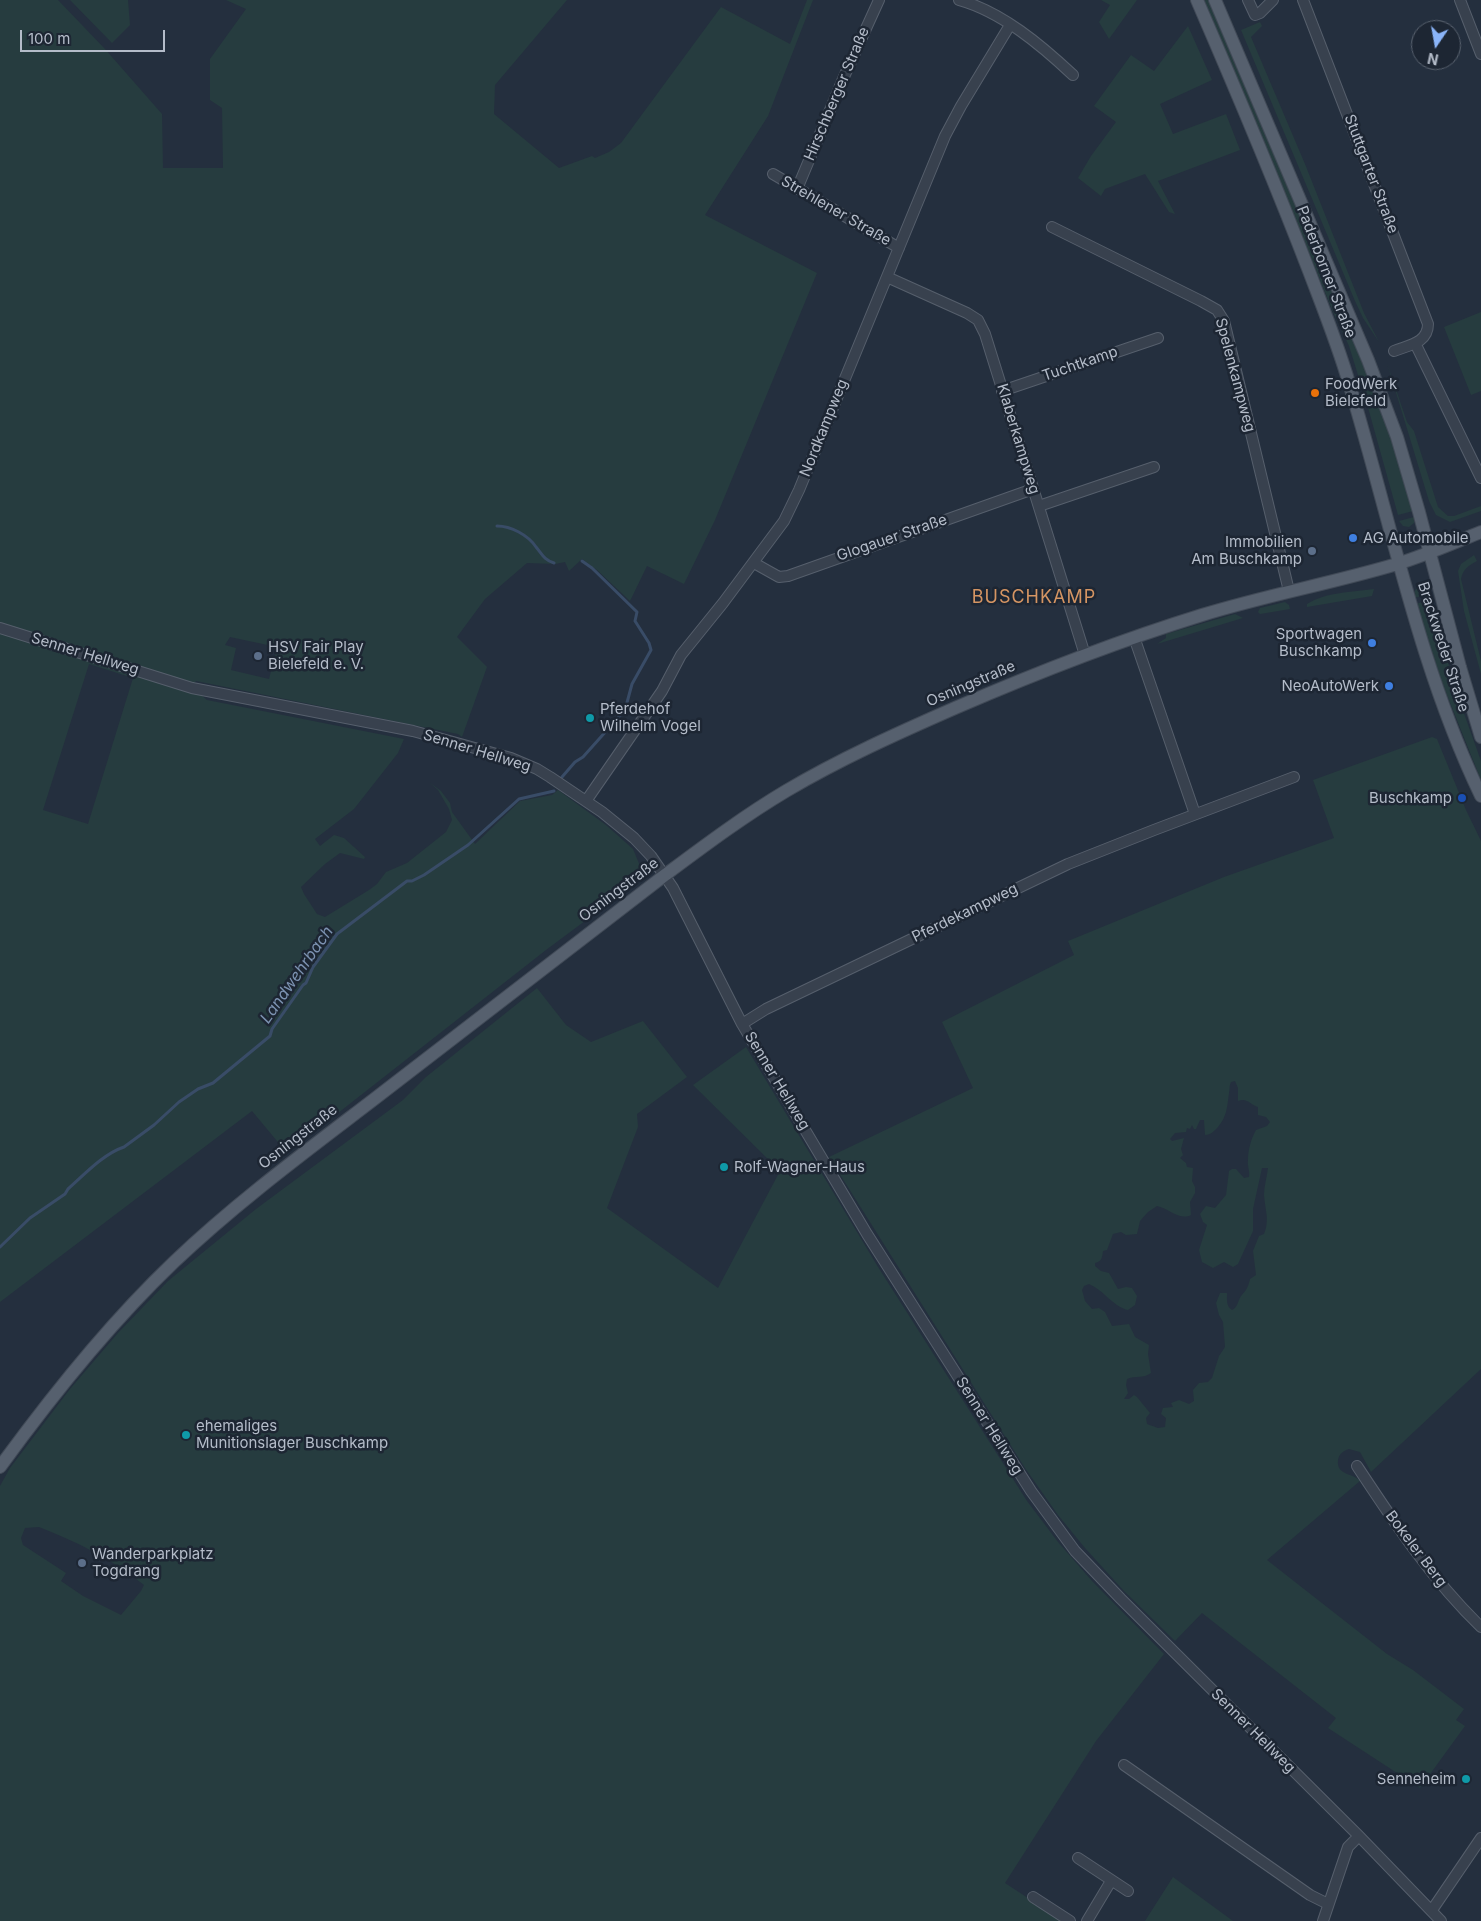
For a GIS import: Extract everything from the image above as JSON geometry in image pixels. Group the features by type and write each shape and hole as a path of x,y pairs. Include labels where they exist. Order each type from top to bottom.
{"main road":[{"name":"Paderborner Straße","path":"1196,0 1274,180 1329,324 1367,441 1399,563"},
{"name":"Paderborner Straße","path":"1215,0 1368,360 1397,437 1430,552"},
{"name":"Osningstraße","path":"0,1467 55,1394 112,1326 205,1233 304,1153 665,875 715,838 766,804 855,754 973,700 1085,655 1222,609 1399,563 1481,532"},
{"name":"Brackweder Straße","path":"1430,552 1462,674 1481,737"},
{"name":"Brackweder Straße","path":"1399,563 1437,687 1464,758 1481,796"}],"street":[{"name":"Hirschberger Straße","path":"797,189 843,79 879,0"},
{"path":"959,0 985,10 1010,25 1051,55 1073,75"},
{"path":"1248,0 1255,15 1260,13 1273,0"},
{"name":"Stuttgarter Straße","path":"1303,0 1428,321 1426,336 1415,343"},
{"path":"1460,0 1478,40 1481,54"},
{"name":"Nordkampweg","path":"586,801 662,691 681,655 775,534 791,508 949,129 1010,25"},
{"name":"Strehlener Straße","path":"773,174 899,248"},
{"name":"Spelenkampweg","path":"1052,227 1201,301 1221,315 1289,591"},
{"name":"Klaberkampweg","path":"887,278 967,313 978,320 985,334 1085,655"},
{"name":"Tuchtkamp","path":"1002,391 1158,338"},
{"path":"1394,350 1415,343 1481,478"},
{"path":"1039,506 1154,467"},
{"name":"Glogauer Straße","path":"754,562 779,577 788,576 1033,490"},
{"name":"Senner Hellweg","path":"0,628 192,688 413,731 499,754 536,769 586,801 634,838 651,856 673,888 742,1024 872,1242 1031,1491 1075,1551 1441,1921"},
{"path":"1134,637 1195,814"},
{"name":"Pferdekampweg","path":"742,1024 766,1009 1038,878 1093,854 1294,777"},
{"name":"Bokeler Berg","path":"1357,1466 1407,1541 1453,1598 1481,1627"},
{"path":"1124,1765 1310,1894 1328,1904"},
{"path":"1323,1921 1348,1847 1358,1836"},
{"path":"1432,1910 1481,1838"},
{"path":"1078,1858 1128,1891"},
{"path":"1087,1921 1111,1881"},
{"path":"1033,1897 1070,1921"}],"green space":[{"path":"0,0 58,0 105,49 162,114 163,168 223,168 222,108 210,100 210,59 246,9 226,0 567,0 495,85 494,114 559,168 592,156 595,158 609,152 621,143 721,7 790,44 807,0 813,0 768,116 705,215 817,273 715,520 684,584 647,566 630,601 597,570 582,559 569,571 565,562 555,564 527,563 485,599 457,637 487,667 462,737 458,734 196,681 192,687 207,700 404,739 398,753 354,809 315,839 320,846 334,835 344,838 365,857 364,859 340,853 325,864 301,887 317,914 325,917 369,890 377,884 386,872 407,863 446,832 452,820 449,809 438,790 429,782 441,791 450,803 452,812 475,844 520,801 552,795 558,790 606,825 633,849 643,873 640,880 546,950 287,1153 252,1111 0,1302","holes":["230,637 277,647 269,679 231,670 236,648 225,645","89,664 133,678 88,824 43,810"]},
{"path":"70,0 128,0 130,25 112,43"},
{"path":"1101,0 1137,0 1109,39 1099,22 1110,5"},
{"path":"1204,0 1208,0 1359,355 1393,444 1413,511 1398,515 1349,346 1333,312"},
{"path":"1260,22 1262,26 1251,37 1305,164 1364,313 1379,342 1363,318 1355,301 1241,30"},
{"path":"1188,26 1212,80 1160,104 1173,134 1226,114 1240,150 1158,181 1175,214 1169,212 1145,174 1105,189 1101,196 1078,178 1091,156 1116,122 1094,106 1131,55 1154,71"},
{"path":"1481,312 1481,391 1471,395 1444,327"},
{"path":"1387,363 1407,422 1414,431 1438,507 1448,516 1454,516 1481,506 1481,511 1450,522 1436,515 1429,501"},
{"path":"1414,517 1414,523 1409,527 1403,526 1399,521"},
{"path":"1474,555 1477,561 1466,568 1461,579 1481,661 1481,674 1464,611 1458,571 1461,564"},
{"path":"1420,587 1424,587 1429,593 1415,598 1415,591"},
{"path":"1374,589 1372,596 1307,607 1307,604 1322,597"},
{"path":"1431,599 1456,691 1481,761 1481,780 1443,685 1416,604"},
{"path":"1285,602 1289,605 1290,609 1260,614 1258,612 1260,608"},
{"path":"1235,614 1243,618 1157,644 1166,638 1166,634"},
{"path":"1432,737 1437,739 1481,841 1481,1369 1371,1472 1360,1452 1349,1449 1342,1453 1338,1460 1340,1469 1342,1472 1360,1481 1267,1560 1387,1654 1413,1670 1464,1709 1456,1720 1465,1726 1420,1788 1328,1728 1336,1718 1202,1613 1175,1641 1124,1591 1058,1515 1025,1468 829,1157 973,1088 942,1022 1074,955 1068,941 1224,877 1334,838 1313,780","holes":["1235,1081 1238,1088 1238,1101 1246,1101 1258,1107 1258,1115 1266,1117 1270,1122 1267,1126 1256,1130 1253,1137 1248,1156 1249,1177 1244,1178 1236,1169 1229,1171 1226,1195 1215,1208 1206,1206 1200,1214 1203,1222 1207,1225 1199,1250 1202,1262 1213,1268 1224,1262 1233,1267 1238,1264 1253,1231 1253,1209 1262,1168 1268,1168 1264,1188 1267,1224 1264,1234 1259,1236 1253,1251 1256,1275 1250,1279 1236,1307 1232,1310 1228,1305 1227,1293 1220,1293 1216,1303 1223,1322 1225,1347 1219,1356 1212,1378 1208,1382 1199,1383 1193,1390 1194,1401 1189,1404 1179,1400 1171,1403 1173,1407 1163,1408 1161,1414 1166,1418 1165,1427 1158,1428 1147,1424 1146,1418 1150,1413 1137,1397 1134,1395 1129,1399 1124,1399 1128,1393 1127,1379 1151,1373 1148,1354 1149,1345 1135,1337 1129,1324 1112,1326 1105,1312 1099,1308 1092,1309 1085,1301 1082,1290 1084,1286 1089,1284 1100,1290 1122,1308 1128,1310 1135,1305 1137,1296 1132,1288 1118,1289 1109,1273 1101,1271 1095,1266 1095,1263 1101,1259 1103,1251 1107,1250 1113,1234 1121,1232 1126,1235 1137,1234 1140,1221 1157,1206 1178,1215 1191,1215 1190,1202 1195,1193 1192,1181 1193,1168 1187,1167 1186,1163 1180,1158 1183,1155 1181,1149 1184,1138 1172,1141 1170,1139 1175,1133 1186,1132 1187,1128 1190,1129 1192,1125 1196,1129 1200,1120 1204,1120 1205,1135 1212,1132 1218,1127 1225,1115 1231,1082"]},
{"path":"537,988 566,1025 591,1042 643,1021 687,1077 637,1114 638,1127 607,1208 718,1288 780,1171 693,1085 746,1047 878,1267 1027,1501 1058,1542 1092,1581 1164,1654 1096,1741 1005,1883 1063,1921 0,1921 0,1486 10,1468 70,1389 118,1333 168,1281 256,1209 403,1100 426,1077","holes":["39,1527 107,1559 144,1585 121,1615 83,1596 61,1581 66,1573 23,1545 21,1538 25,1528"]},
{"path":"1173,1877 1233,1921 1145,1921"}],"waterway":[{"name":"Landwehrbach","path":"497,526 513,529 524,535 545,558 554,563"},
{"name":"Landwehrbach","path":"562,777 575,762 583,757 625,710 632,684 651,650 649,643 635,621 637,612 592,568 582,561"},
{"name":"Landwehrbach","path":"0,1247 30,1218 65,1194 87,1171 101,1160 124,1147 154,1125 179,1102 198,1089 213,1083 270,1036 272,1029 306,983 313,967 337,934 407,881 412,881 424,875 468,845 519,799 554,791"}],"place":[{"name":"FoodWerk Bielefeld","path":"1315,393"},
{"name":"AG Automobile","path":"1353,538"},
{"name":"Immobilien Am Buschkamp","path":"1312,551"},
{"name":"Sportwagen Buschkamp","path":"1372,643"},
{"name":"HSV Fair Play Bielefeld e. V.","path":"258,656"},
{"name":"NeoAutoWerk","path":"1389,686"},
{"name":"Pferdehof Wilhelm Vogel","path":"590,718"},
{"name":"Buschkamp","path":"1462,798"},
{"name":"Rolf-Wagner-Haus","path":"724,1167"},
{"name":"ehemaliges Munitionslager Buschkamp","path":"186,1435"},
{"name":"Wanderparkplatz Togdrang","path":"82,1563"},
{"name":"Senneheim","path":"1466,1779"}],"district":[{"name":"BUSCHKAMP","path":"1034,598"}]}
